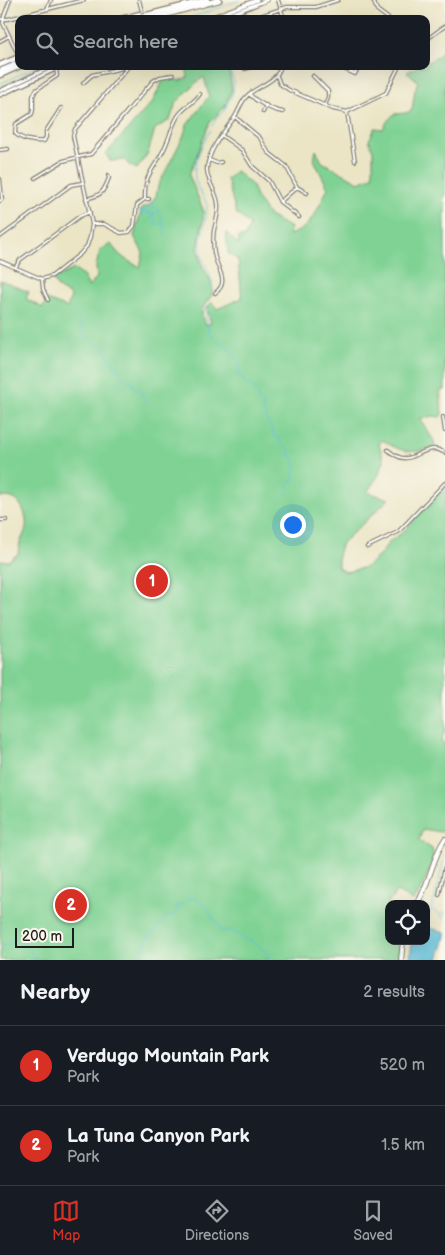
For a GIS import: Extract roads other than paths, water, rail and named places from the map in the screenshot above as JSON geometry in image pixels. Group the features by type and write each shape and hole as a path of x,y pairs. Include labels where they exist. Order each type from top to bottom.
{"highway":[{"path":"150,15 199,0"},
{"path":"151,15 206,0"},
{"path":"152,15 212,0"},
{"path":"153,15 219,0"},
{"path":"0,70 9,61 15,62"},
{"path":"0,70 15,64"},
{"path":"0,70 9,71 15,66"}],"main road":[{"path":"218,15 257,0"},
{"path":"228,15 267,0"},
{"path":"0,91 48,70"},
{"path":"0,95 49,70"},
{"path":"420,900 445,839"},
{"path":"401,960 403,945"}],"street":[{"path":"10,0 2,19 15,48"},
{"path":"47,9 51,0"},
{"path":"20,15 84,0"},
{"path":"140,0 144,15"},
{"path":"278,0 283,15"},
{"path":"264,15 287,7 316,7 338,0"},
{"path":"373,0 377,10 384,15"},
{"path":"2,19 15,16"},
{"path":"430,37 445,26"},
{"path":"0,41 9,36"},
{"path":"55,70 56,77 35,92 32,114 16,124 15,133 17,136 44,141 46,131 61,108"},
{"path":"83,83 92,75 113,70"},
{"path":"0,261 42,279 52,276 82,251 90,237 92,224 72,140 75,129 126,70"},
{"path":"215,293 223,284 223,278 214,256 214,230 219,206 208,178 207,166 221,135 235,117 243,100 277,76 279,70"},
{"path":"346,70 355,74 357,70"},
{"path":"277,76 280,84 289,90 324,105 347,112 386,94 397,70"},
{"path":"36,178 63,161 91,154 153,81 160,77 173,75"},
{"path":"313,76 328,91 328,98 324,105"},
{"path":"145,199 146,179 162,153 178,116 200,94"},
{"path":"249,94 254,100 283,112"},
{"path":"263,112 266,105"},
{"path":"347,112 355,161"},
{"path":"235,117 260,138 268,152 286,166 297,187 307,193"},
{"path":"221,135 242,150 252,166 269,181 280,202 299,217"},
{"path":"0,150 8,149"},
{"path":"209,160 216,163 221,162"},
{"path":"86,199 100,195 104,191 109,178 108,175"},
{"path":"0,179 3,194 0,201"},
{"path":"0,237 71,185 82,183"},
{"path":"280,202 297,187"},
{"path":"92,224 104,224 121,233 129,232 134,226 136,207 145,199 149,199"},
{"path":"15,268 20,260 80,216 90,212"},
{"path":"42,279 43,289 48,300"},
{"path":"443,417 445,431"},
{"path":"388,450 398,458 409,458 434,449 445,453"},
{"path":"367,547 398,532 445,483"},
{"path":"0,520 6,520"},
{"path":"439,895 445,867"}],"water":[{"path":"430,928 445,932 438,960 410,960 412,945 430,945"}],"waterway":[{"path":"199,15 240,0"},
{"path":"0,84 30,70"},
{"path":"212,126 216,118 224,111 233,92 234,82 230,70"},
{"path":"210,130 197,157 195,178 207,206 200,247 202,258 212,280 213,290"},
{"path":"148,201 159,211 163,220 165,236"},
{"path":"143,216 144,210 150,206"},
{"path":"147,215 154,208"},
{"path":"137,211 148,212 152,215"},
{"path":"149,221 154,213 157,213"},
{"path":"153,215 156,222"},
{"path":"154,223 162,224"},
{"path":"207,306 205,309 209,332 216,341 229,349 238,362 240,371 237,375 242,377 246,384 251,385 256,392 259,401 263,403 263,413 273,431 274,437 279,438 280,442 289,450 290,456 293,457 296,469 293,475 295,478 288,486 289,490 284,495"},
{"path":"76,321 83,327 85,337 104,348 108,357 119,369 121,376 129,381 132,380 134,387 139,389 146,402"},
{"path":"430,914 445,856"},
{"path":"137,960 145,947 147,938 169,915 177,914 176,907 191,898 196,899 205,906 222,931 230,930 245,940 251,940 267,953 270,960"},
{"path":"433,910 445,919"},
{"path":"0,946 2,947 8,943 10,945 13,939 27,945 36,960"}],"place":[{"name":"Verdugo Mountain Park","path":"152,581"},
{"name":"La Tuna Canyon Park","path":"71,905"}]}
